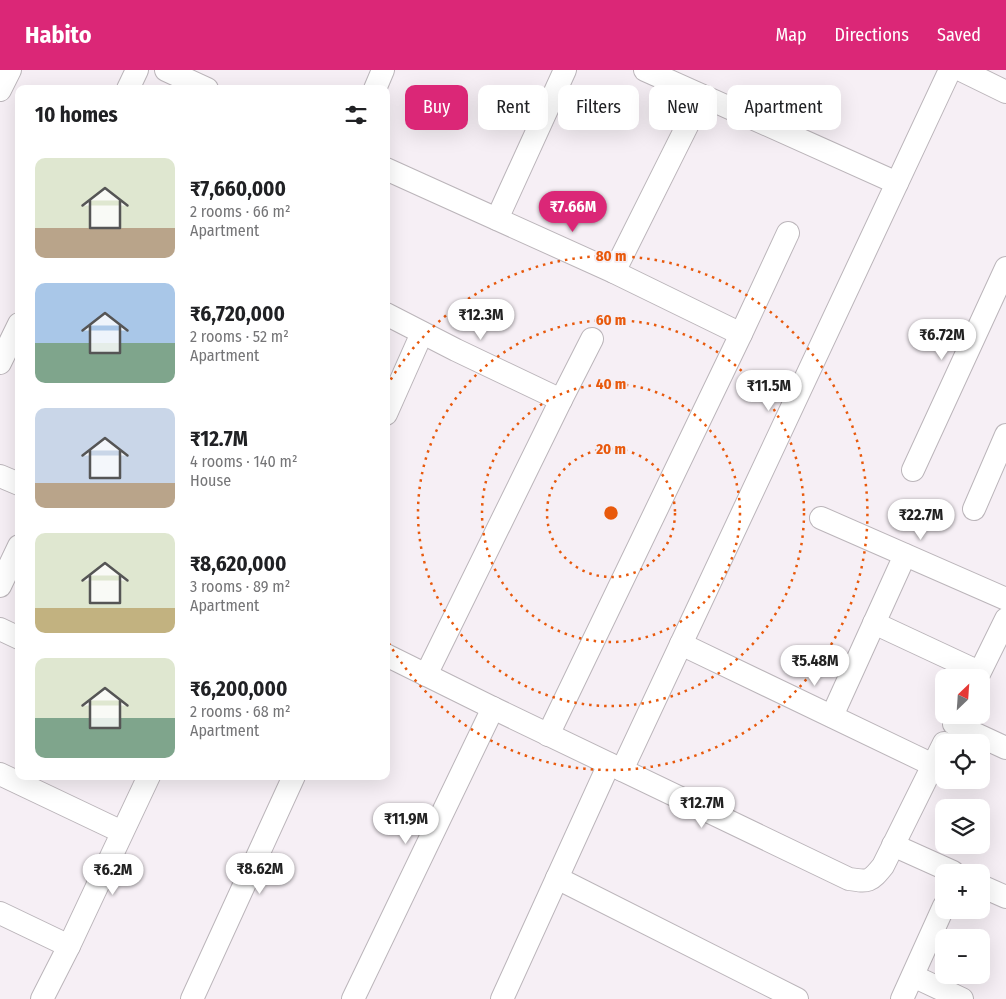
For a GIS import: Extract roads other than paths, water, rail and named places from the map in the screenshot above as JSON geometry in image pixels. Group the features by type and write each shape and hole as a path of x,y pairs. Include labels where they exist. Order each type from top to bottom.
{"street":[{"path":"0,90 10,70"},
{"path":"166,70 198,85"},
{"path":"376,85 383,70"},
{"path":"496,219 565,70"},
{"path":"645,70 678,85"},
{"path":"510,997 558,878 681,644 950,70"},
{"path":"961,70 1006,92"},
{"path":"717,103 897,183"},
{"path":"614,272 685,130"},
{"path":"390,172 614,272 741,334"},
{"path":"548,735 741,334 788,232"},
{"path":"913,470 998,307 1006,268"},
{"path":"390,316 560,400"},
{"path":"0,364 15,332"},
{"path":"390,405 422,333"},
{"path":"426,675 560,400 592,339"},
{"path":"974,509 1006,435"},
{"path":"0,476 15,482"},
{"path":"820,518 1006,599"},
{"path":"0,586 15,554"},
{"path":"832,716 905,555"},
{"path":"981,669 1006,619"},
{"path":"874,623 966,669"},
{"path":"0,629 15,636"},
{"path":"681,644 933,764"},
{"path":"390,657 849,879 865,881 874,878 883,866 950,731 1006,748"},
{"path":"353,999 493,708"},
{"path":"0,774 122,832"},
{"path":"42,999 147,780"},
{"path":"192,999 292,780"},
{"path":"893,845 935,864"},
{"path":"558,878 797,999"},
{"path":"990,890 1006,897"},
{"path":"0,913 69,946"},
{"path":"902,999 938,919"},
{"path":"913,976 962,999"}]}
